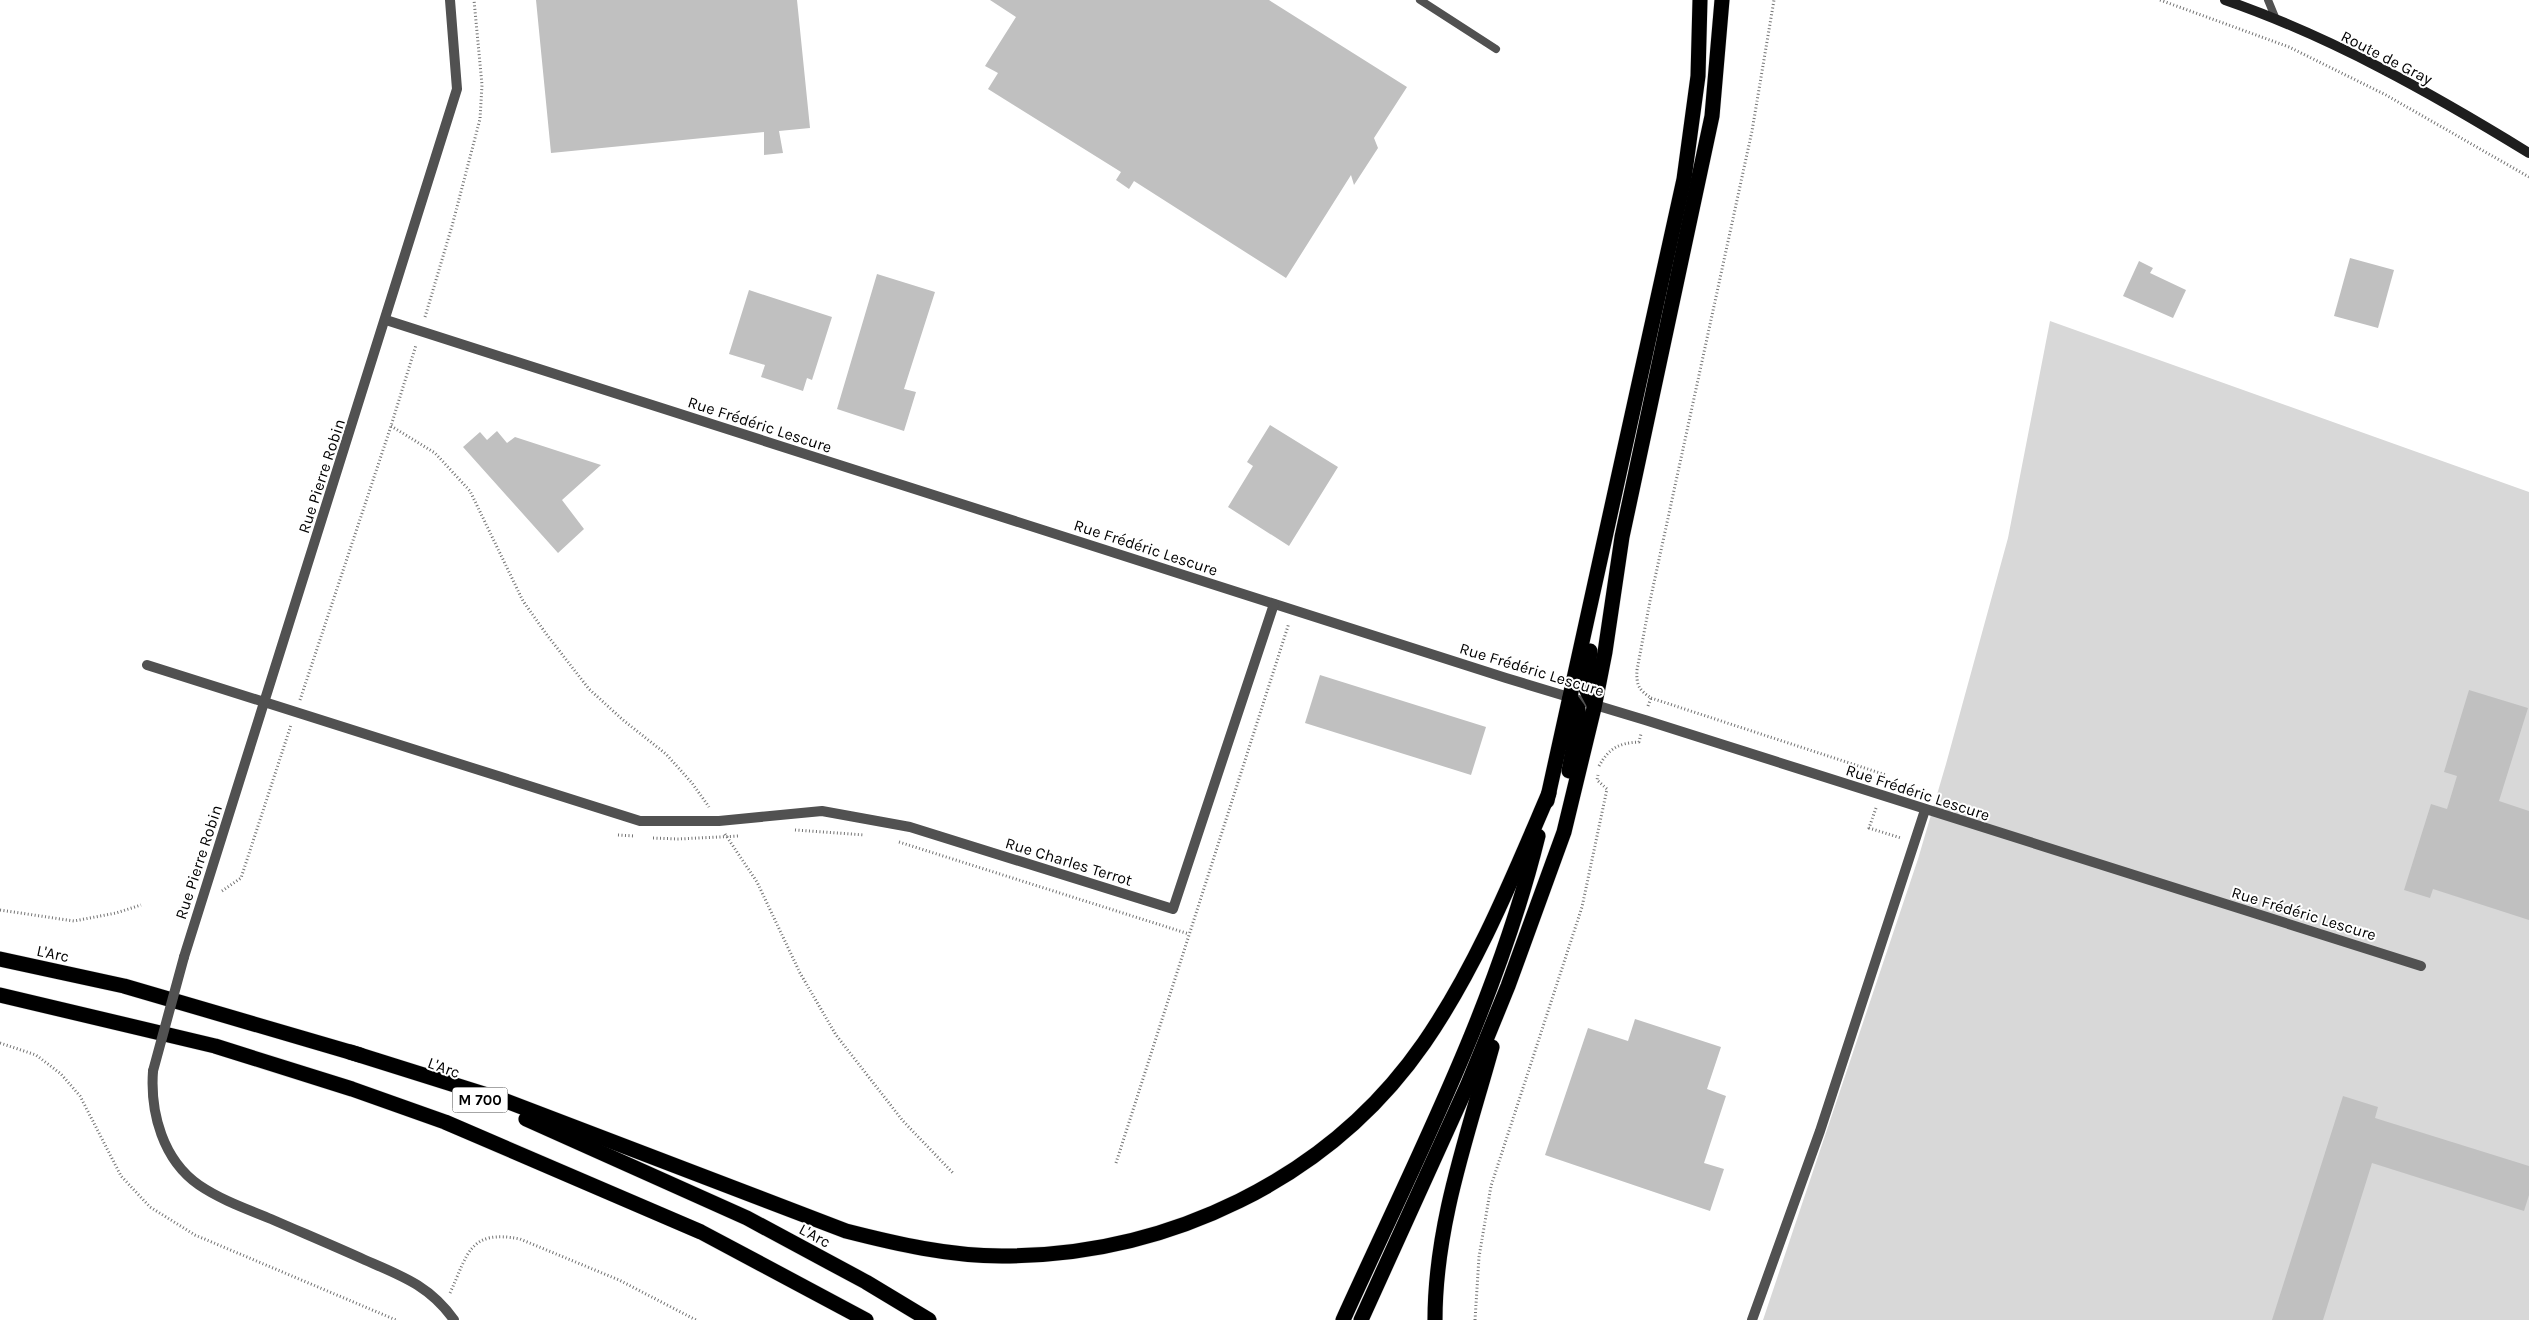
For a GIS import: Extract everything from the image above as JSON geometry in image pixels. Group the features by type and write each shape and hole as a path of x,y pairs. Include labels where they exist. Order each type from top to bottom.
{"highway":[{"path":"1342,1320 1475,1030 1498,970 1521,901 1549,793 1689,153 1698,76 1700,0"},
{"path":"1361,1320 1468,1084 1508,986 1564,832 1605,652 1622,537 1712,116 1722,0"},
{"path":"1594,704 1586,689 1585,678 1603,581 1602,551"},
{"path":"1570,698 1578,709 1579,717 1569,769 1571,802"},
{"path":"350,1052 506,1101 846,1231 873,1238 955,1253 1000,1256 1045,1255 1125,1243 1205,1218 1264,1188 1333,1140 1386,1090 1423,1044 1479,951 1549,793"},
{"name":"L'Arc","path":"0,960 124,986 350,1052 456,1089 747,1218 866,1282 929,1320"},
{"path":"1435,1320 1435,1290 1457,1166 1508,986"},
{"name":"M 700","path":"0,995 215,1046 352,1089 444,1122 701,1232 866,1320"}],"main road":[{"name":"Route de Gray","path":"2225,0 2275,18 2408,82 2529,153"}],"street":[{"name":"Rue Pierre Robin","path":"450,0 457,89 386,320 184,957 154,1071 152,1092 157,1123 173,1156 198,1185 234,1203 416,1282 447,1309 454,1320"},
{"name":"Rue Frédéric Lescure","path":"386,320 1570,698 1645,720 2421,966"},
{"name":"Rue Charles Terrot","path":"147,665 640,821 718,821 822,811 910,827 1173,909 1274,604"},
{"path":"1752,1320 1820,1131 1925,810"}],"lane":[{"path":"1420,0 1496,49"},
{"path":"2268,0 2275,18"}],"path":[{"path":"422,326 452,226 480,119 482,85 474,0"},
{"path":"1476,1320 1479,1257 1491,1186 1582,907 1607,789 1597,780 1599,766 1606,753 1616,746 1639,742 1650,698 1639,690 1636,680 1637,670 1650,601 1752,131 1774,0"},
{"path":"2160,0 2289,47 2386,95 2529,177"},
{"path":"299,702 391,426 416,344"},
{"path":"391,426 435,453 470,491 523,601 547,635 590,689 623,720 666,754 692,783 757,882 800,973 836,1035 903,1121 953,1174"},
{"path":"1116,1163 1294,610"},
{"path":"222,891 241,878 293,721"},
{"path":"792,830 868,836"},
{"path":"618,835 638,836"},
{"path":"648,837 678,839 727,838 746,835"},
{"path":"896,841 1189,934"},
{"path":"0,910 74,921 116,913 141,905"},
{"path":"0,1043 36,1055 61,1074 80,1096 121,1176 150,1207 195,1235 396,1320"},
{"path":"447,1309 450,1293 472,1246 490,1236 506,1236 520,1239 619,1280 696,1320"}],"shaded area":[{"path":"2050,321 2529,492 2529,1320 1763,1320 1918,859 1946,764 2008,538"}],"building":[{"path":"536,0 797,0 810,128 779,131 783,153 764,155 764,132 551,153"},
{"path":"990,0 1269,0 1407,87 1374,138 1378,148 1354,185 1351,175 1286,278 1134,181 1129,189 1116,180 1121,172 988,89 998,73 985,66 1016,17"},
{"path":"2350,258 2394,270 2378,328 2334,316"},
{"path":"2139,261 2153,268 2150,273 2186,290 2173,318 2123,296"},
{"path":"877,274 935,292 904,389 916,392 904,431 837,409"},
{"path":"749,290 832,317 812,380 807,378 803,391 761,377 765,365 729,354"},
{"path":"1270,425 1338,467 1289,546 1228,507 1253,466 1247,462"},
{"path":"497,431 507,443 515,437 601,465 562,500 584,529 558,553 463,447 480,432 487,440"},
{"path":"1320,675 1486,727 1471,775 1305,723"},
{"path":"2469,690 2528,708 2499,801 2529,811 2529,920 2433,889 2430,898 2404,890 2431,804 2447,809 2457,776 2444,772"},
{"path":"1635,1019 1721,1047 1707,1089 1726,1096 1704,1163 1724,1169 1710,1211 1545,1155 1588,1028 1628,1041"},
{"path":"2343,1096 2378,1107 2375,1118 2529,1166 2529,1195 2524,1211 2372,1163 2323,1320 2272,1320"}]}
